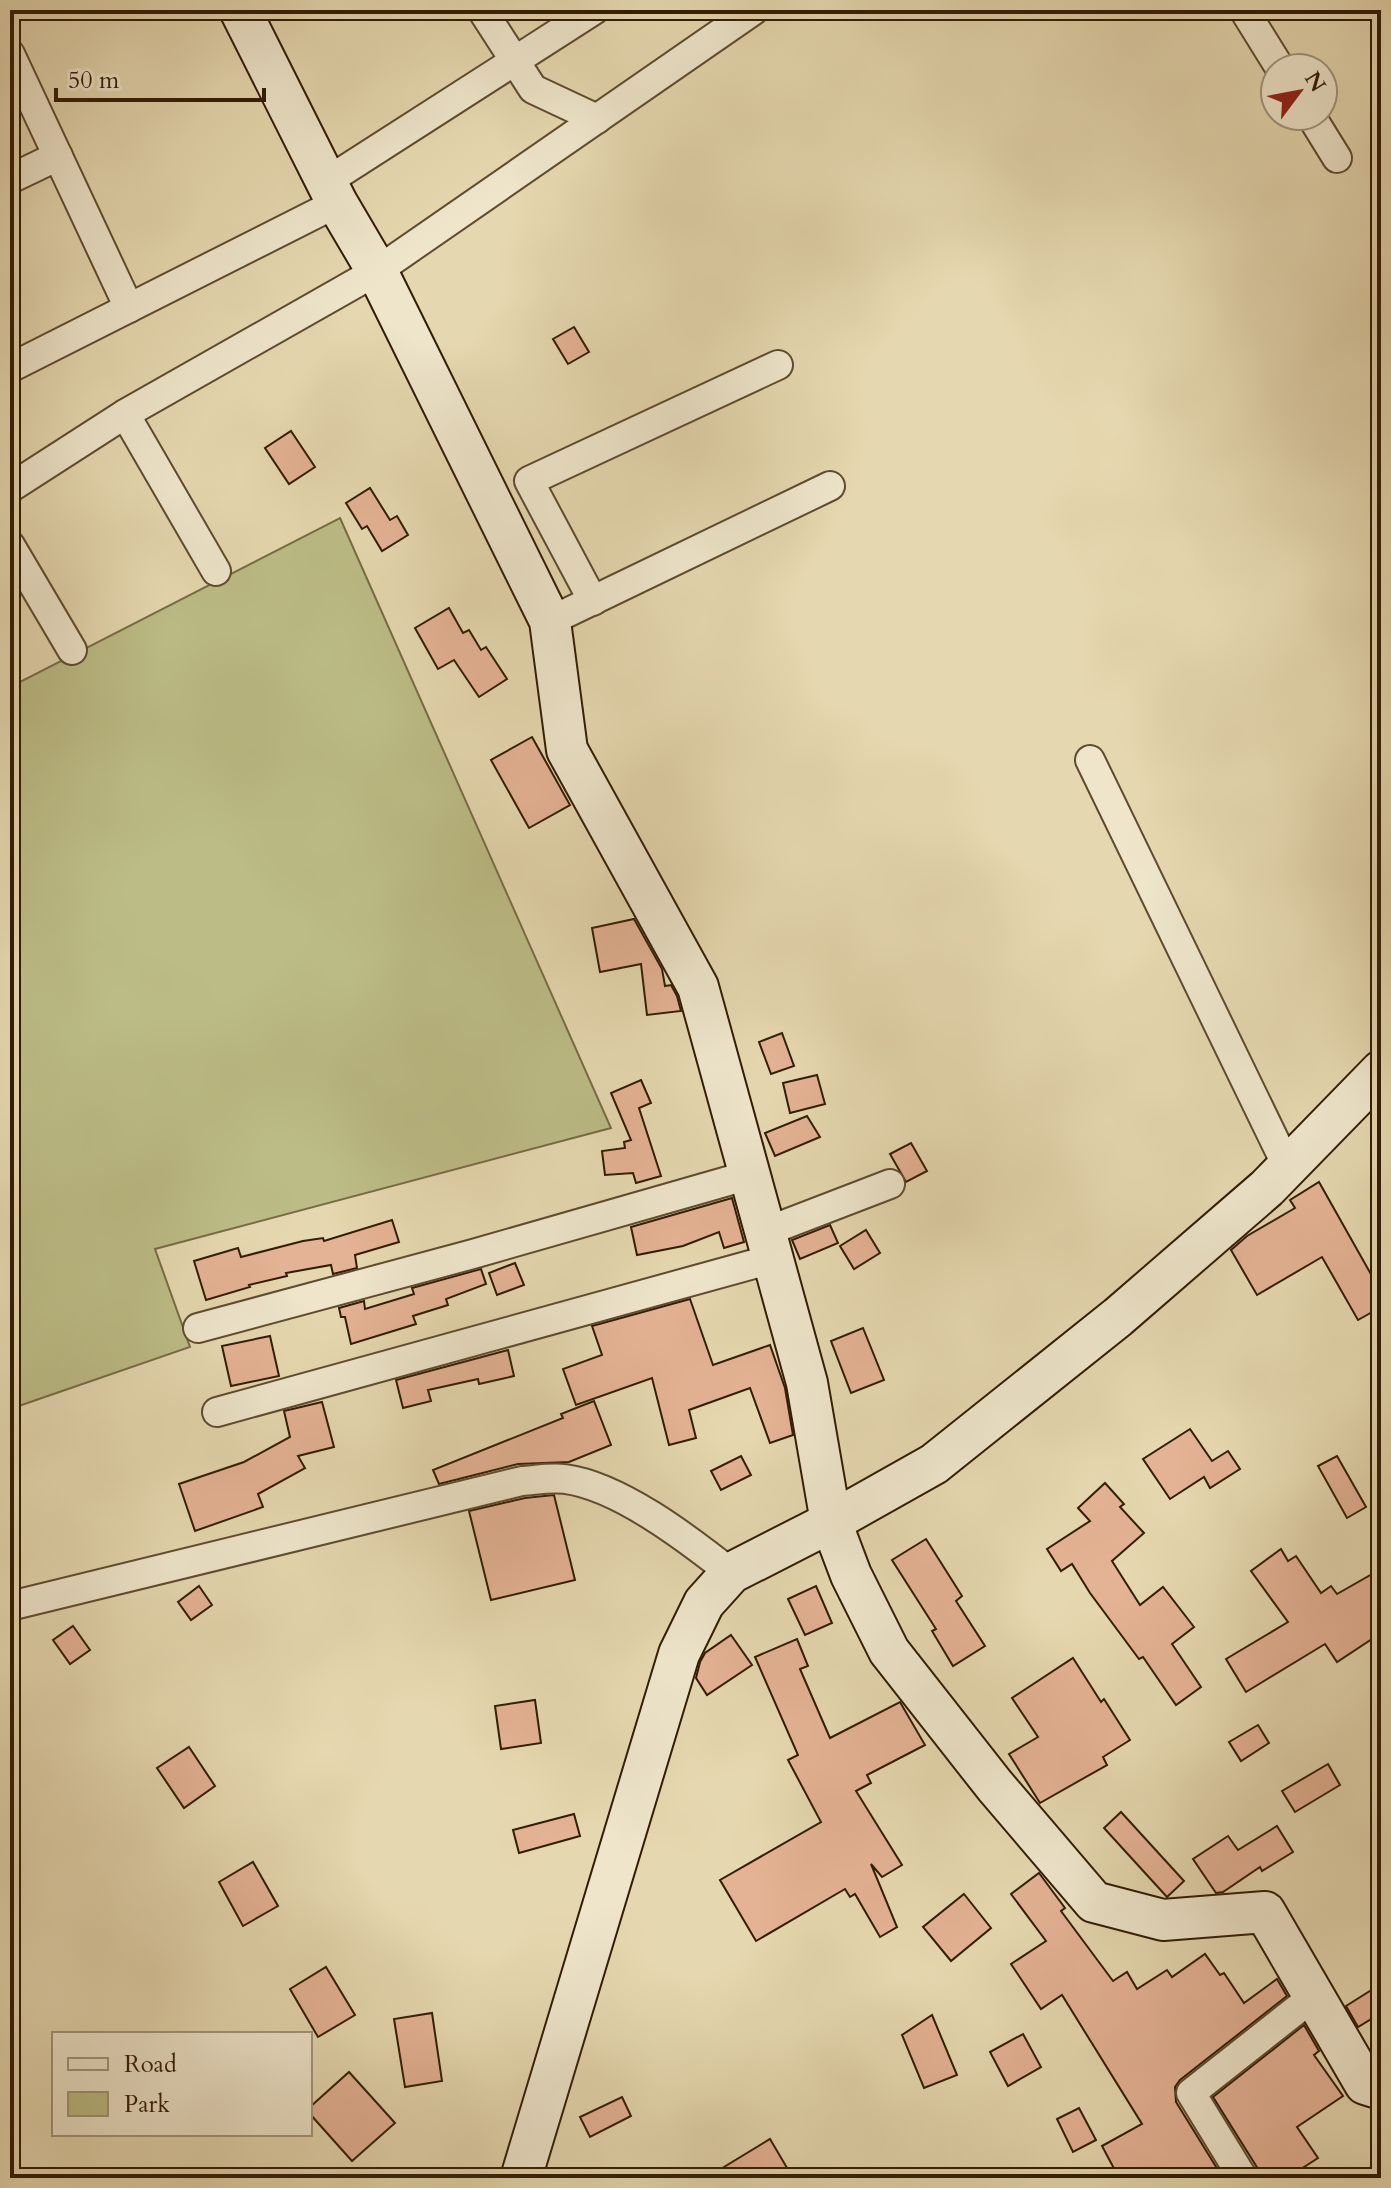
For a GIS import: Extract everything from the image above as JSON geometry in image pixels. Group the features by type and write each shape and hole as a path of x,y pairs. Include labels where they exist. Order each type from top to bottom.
{"street":[{"path":"240,10 332,193 377,271 550,621 567,750 698,987 807,1383 831,1522 851,1575 889,1651 995,1786 1094,1902 1163,1920 1265,1912 1365,2084 1381,2089"},
{"path":"482,10 533,89 597,119"},
{"path":"10,368 129,308 332,193 515,62 594,10"},
{"path":"10,488 125,414 377,271 754,10"},
{"path":"1244,10 1270,52"},
{"path":"10,54 129,308"},
{"path":"1321,132 1337,158"},
{"path":"10,179 58,156"},
{"path":"593,601 529,481 778,365"},
{"path":"125,414 216,571"},
{"path":"550,621 830,486"},
{"path":"10,545 72,650"},
{"path":"1090,760 1287,1166"},
{"path":"521,2178 679,1654 704,1603 731,1573 934,1464 1118,1317 1267,1188 1381,1071"},
{"path":"198,1328 749,1175"},
{"path":"217,1412 769,1246 890,1184"},
{"path":"10,1606 522,1481 563,1478 596,1485 635,1505 731,1573"},
{"path":"1243,2178 1191,2093 1314,1996"}],"green space":[{"path":"340,518 611,1128 155,1249 190,1347 10,1409 10,687"}],"building":[{"path":"574,327 589,352 568,364 553,339"},
{"path":"291,431 315,467 289,484 265,448"},
{"path":"370,488 390,520 397,516 408,535 382,551 367,526 362,529 346,503"},
{"path":"449,608 463,633 469,630 481,650 486,647 507,679 479,697 454,660 438,669 415,628"},
{"path":"532,737 570,805 529,828 491,760"},
{"path":"634,919 662,969 665,986 671,985 677,996 681,1011 647,1015 641,964 600,972 592,928"},
{"path":"782,1033 794,1066 771,1074 759,1042"},
{"path":"817,1075 825,1104 790,1113 783,1083"},
{"path":"641,1080 651,1103 639,1108 661,1176 636,1183 633,1173 605,1175 602,1151 625,1148 624,1142 631,1140 611,1093"},
{"path":"807,1116 820,1137 775,1156 765,1133"},
{"path":"911,1143 927,1171 906,1182 890,1154"},
{"path":"1319,1182 1381,1292 1381,1307 1358,1320 1322,1257 1257,1295 1231,1250 1247,1236 1295,1208 1290,1200"},
{"path":"732,1198 744,1242 724,1248 719,1232 683,1246 637,1255 631,1227"},
{"path":"392,1220 399,1242 355,1255 357,1268 333,1274 331,1265 286,1273 287,1276 206,1300 194,1261 238,1248 241,1257 303,1241 323,1238 324,1241"},
{"path":"830,1225 838,1243 800,1259 792,1240"},
{"path":"866,1230 880,1253 854,1269 840,1246"},
{"path":"515,1263 524,1285 497,1295 489,1273"},
{"path":"481,1269 486,1284 446,1299 448,1305 413,1316 416,1324 351,1344 345,1317 341,1317 339,1308 364,1301 365,1309 414,1294 412,1288"},
{"path":"690,1299 713,1365 770,1345 785,1388 793,1435 770,1443 750,1388 689,1410 696,1438 669,1445 652,1378 576,1405 563,1369 602,1355 592,1326"},
{"path":"863,1328 884,1380 851,1393 831,1341"},
{"path":"270,1336 279,1376 231,1386 222,1346"},
{"path":"508,1350 514,1376 479,1384 478,1379 428,1390 431,1401 403,1408 396,1380"},
{"path":"594,1401 611,1445 569,1462 518,1464 439,1484 433,1470 563,1418 561,1414"},
{"path":"322,1402 334,1447 298,1456 305,1468 258,1494 263,1507 195,1531 179,1484 244,1462 290,1437 284,1411"},
{"path":"1190,1429 1212,1461 1228,1451 1240,1469 1210,1488 1204,1477 1170,1499 1143,1459"},
{"path":"741,1456 751,1475 721,1490 711,1471"},
{"path":"1337,1456 1366,1507 1347,1518 1318,1466"},
{"path":"1105,1483 1124,1504 1120,1507 1144,1533 1112,1561 1140,1605 1163,1587 1194,1627 1172,1644 1201,1687 1176,1705 1143,1657 1139,1659 1090,1593 1072,1564 1061,1571 1047,1549 1090,1521 1078,1508"},
{"path":"554,1495 575,1580 491,1600 469,1511 525,1498"},
{"path":"926,1539 962,1596 956,1601 985,1646 953,1666 932,1631 936,1629 892,1560"},
{"path":"1281,1549 1288,1561 1296,1556 1321,1593 1331,1586 1337,1594 1381,1569 1381,1633 1337,1662 1325,1644 1246,1692 1226,1659 1288,1622 1251,1571"},
{"path":"199,1586 212,1605 191,1620 178,1602"},
{"path":"816,1586 832,1623 805,1635 788,1599"},
{"path":"73,1626 90,1650 70,1664 53,1640"},
{"path":"731,1635 752,1665 707,1695 696,1678 700,1662 705,1653"},
{"path":"797,1639 808,1666 800,1669 830,1738 900,1702 925,1745 867,1775 871,1783 856,1791 902,1865 882,1877 871,1864 897,1927 880,1937 855,1894 850,1897 845,1889 756,1941 720,1880 821,1822 788,1760 798,1755 755,1657"},
{"path":"1073,1658 1130,1740 1103,1757 1107,1765 1040,1803 1009,1754 1038,1737 1012,1698"},
{"path":"535,1700 541,1743 501,1749 495,1706"},
{"path":"1258,1725 1269,1743 1241,1761 1229,1742"},
{"path":"189,1747 215,1786 184,1808 157,1768"},
{"path":"1328,1764 1340,1785 1295,1812 1282,1791"},
{"path":"1121,1812 1184,1881 1167,1897 1104,1828"},
{"path":"574,1814 580,1836 519,1853 513,1830"},
{"path":"1277,1826 1293,1852 1262,1871 1260,1867 1223,1892 1216,1893 1193,1859 1228,1836 1238,1850"},
{"path":"253,1862 278,1906 243,1926 219,1882"},
{"path":"1039,1873 1065,1908 1061,1911 1113,1981 1127,1972 1137,1989 1167,1970 1172,1977 1205,1954 1220,1975 1224,1973 1244,2003 1277,1979 1287,1996 1175,2087 1176,2102 1223,2178 1119,2178 1102,2146 1142,2124 1062,1995 1041,2009 1011,1964 1046,1941 1011,1894"},
{"path":"964,1894 991,1928 951,1961 923,1927"},
{"path":"326,1967 355,2015 318,2037 290,1989"},
{"path":"1381,1984 1381,2013 1358,2027 1346,2006"},
{"path":"432,2013 442,2081 405,2087 394,2019"},
{"path":"932,2015 957,2075 924,2088 902,2035"},
{"path":"1304,2025 1319,2051 1314,2055 1343,2096 1297,2127 1318,2158 1287,2178 1260,2178 1258,2169 1213,2097"},
{"path":"1023,2034 1041,2067 1008,2086 990,2052"},
{"path":"349,2072 395,2123 352,2161 312,2116 312,2105"},
{"path":"622,2097 631,2116 590,2137 580,2117"},
{"path":"1079,2108 1096,2140 1073,2152 1057,2119"},
{"path":"770,2139 793,2178 706,2178"}]}
